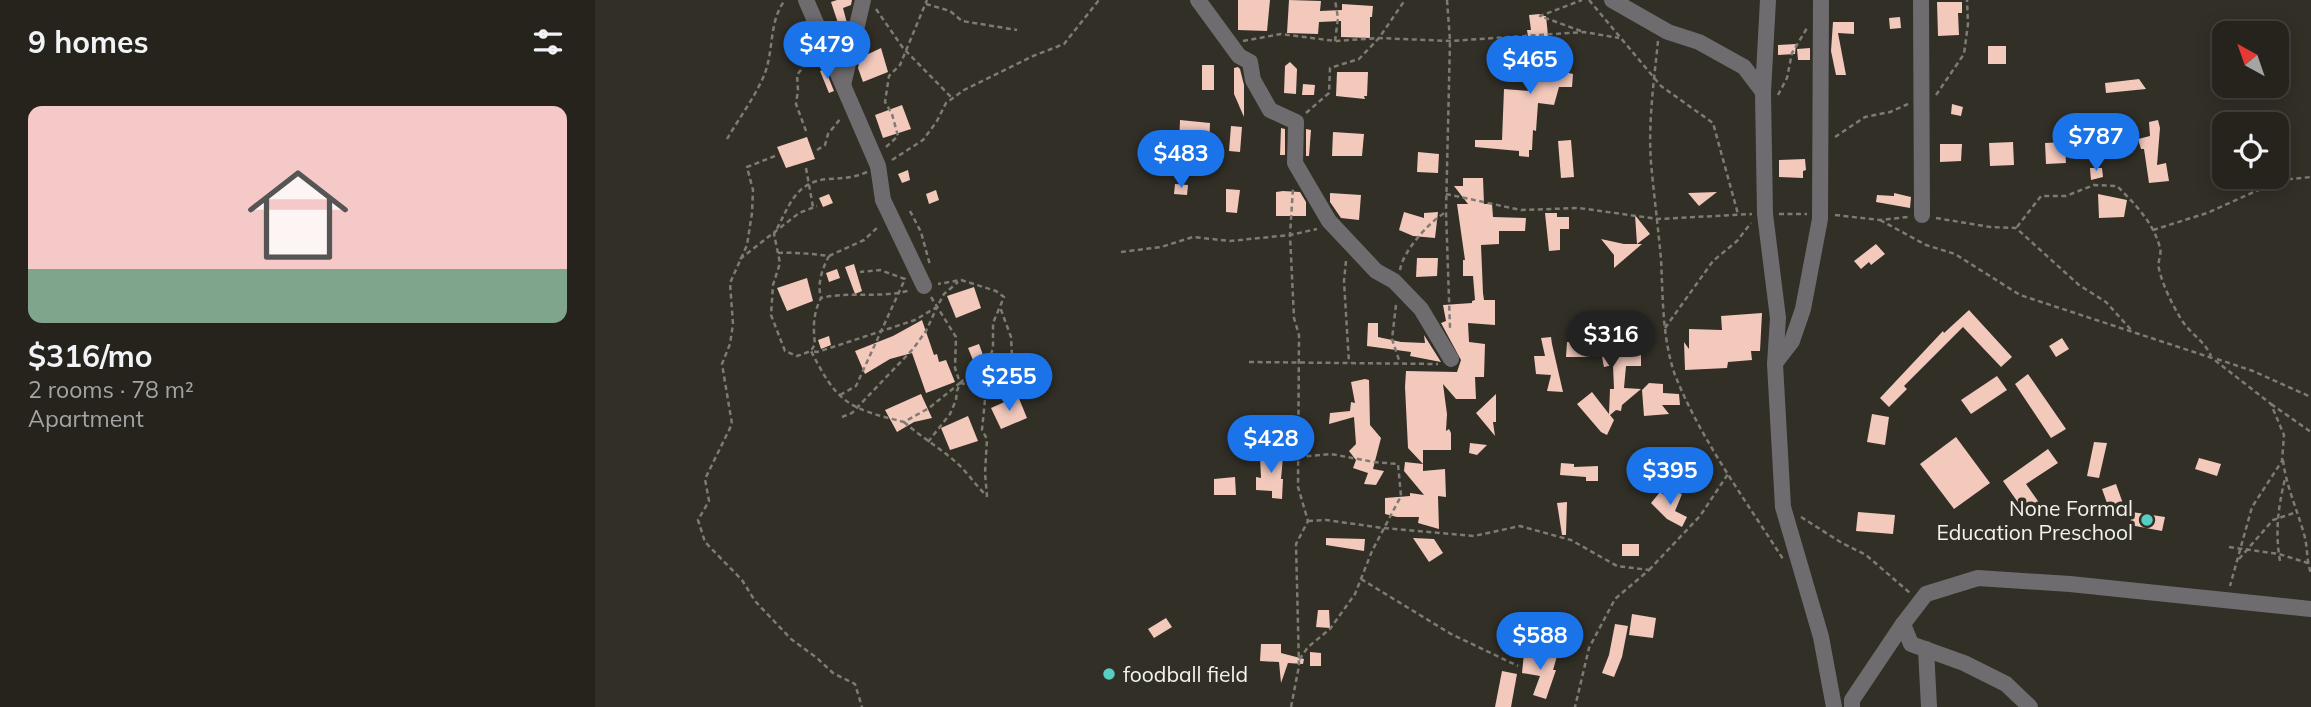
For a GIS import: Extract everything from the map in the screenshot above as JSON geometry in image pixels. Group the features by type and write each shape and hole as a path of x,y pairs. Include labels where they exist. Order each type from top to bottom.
{"street":[{"path":"806,0 878,166 883,200 924,286"},
{"path":"1198,0 1239,56 1250,62 1253,80 1270,110 1296,122 1295,163 1332,225 1376,271 1394,281 1421,309 1451,359"},
{"path":"1612,0 1660,27 1699,42 1744,67 1770,95"},
{"path":"1768,0 1770,95 1765,214 1778,318 1775,364 1783,507 1821,637 1835,707"},
{"path":"1775,364 1792,341 1803,309 1821,219 1821,0"},
{"path":"1921,0 1922,215"},
{"path":"843,85 869,4"},
{"path":"1852,707 1852,700 1926,594 1978,578 2070,584 2311,610"},
{"path":"1903,624 1911,645 1964,663 2006,684 2031,707"},
{"path":"1926,649 1929,707"}],"path":[{"path":"727,139 765,74 776,12 785,0"},
{"path":"1335,0 1338,18 1335,41"},
{"path":"1296,122 1329,93 1330,68 1359,59 1379,38 1405,0"},
{"path":"1447,0 1450,41 1446,194 1450,333"},
{"path":"1582,0 1540,16 1584,32 1619,38"},
{"path":"1589,0 1661,86 1713,123 1738,214"},
{"path":"874,157 879,158 888,143 898,136 892,114 885,102 888,76 900,65 907,52 927,2 950,11 962,21 1017,30"},
{"path":"869,4 907,52 953,99"},
{"path":"1770,95 1787,78 1792,53 1809,25"},
{"path":"1660,27 1651,113 1651,162 1667,348 1676,375 1728,474 1789,569"},
{"path":"1230,43 1281,34 1335,41 1379,38 1450,41 1584,32"},
{"path":"806,131 796,104 797,75 812,54 827,47"},
{"path":"817,150 825,145 828,134 843,116 853,109"},
{"path":"775,156 747,167 753,190 752,214 747,245 730,283 733,324 730,344 722,364 732,424 705,479 709,501 698,520 705,542 742,580 755,601 791,639 833,673 855,684 862,707"},
{"path":"739,260 799,213 815,206 806,168"},
{"path":"2151,231 2207,213 2281,180 2311,177"},
{"path":"2016,228 2041,196 2066,196 2094,185 2117,186 2142,211 2161,249 2158,266 2182,320 2206,343 2212,358 2311,432"},
{"path":"1291,707 1299,660 1296,544 1308,521 1298,487 1299,335 1294,318 1290,235 1293,187"},
{"path":"1446,194 1521,210 1579,208 1658,219 1738,214 1815,214"},
{"path":"1665,328 1713,261 1737,241 1755,217 1765,214"},
{"path":"1828,214 1880,220 1922,215 1990,227 2016,228 2079,285 2106,302 2134,333"},
{"path":"778,253 829,256 865,240 891,216"},
{"path":"1880,220 1926,245 1955,254 2021,295 2253,370 2311,397"},
{"path":"1121,253 1161,247 1193,237 1230,241 1290,235 1332,225"},
{"path":"1346,239 1344,281 1349,363"},
{"path":"821,298 819,290 829,256"},
{"path":"840,395 856,386 905,279 880,270 860,272"},
{"path":"842,416 852,413 913,349 926,331 944,294 961,280"},
{"path":"928,442 950,414 960,383 955,368 956,337 924,286 961,280 996,291 1004,297 993,323 993,349 989,358 982,430 986,439 986,496 958,464 928,442 904,422 868,414 840,395 832,388 811,351 817,352 915,320 937,307"},
{"path":"960,383 1017,390 1013,375 1011,337 1000,306"},
{"path":"904,422 929,408 989,358"},
{"path":"1249,362 1453,365 1451,359"},
{"path":"2227,600 2252,507 2281,461 2284,435 2271,404"},
{"path":"2282,453 2285,479 2305,539 2311,573"},
{"path":"1298,457 1331,454 1374,463 1398,464 1401,496 1383,528 1355,594 1330,629 1308,647 1299,660"},
{"path":"1576,707 1589,648 1615,599 1649,570 1700,516 1728,474"},
{"path":"2280,561 2277,539 2278,507 2285,479"},
{"path":"1783,507 1866,555 1921,601"},
{"path":"2236,561 2273,520 2297,512"},
{"path":"1308,521 1326,520 1474,536 1520,526 1571,540 1617,566 1649,570"},
{"path":"2229,547 2279,554 2309,563"},
{"path":"1361,579 1451,634 1518,666"}],"building":[{"path":"852,0 851,5 843,8 847,23 839,26 831,2"},
{"path":"1238,0 1270,0 1267,31 1238,30"},
{"path":"1289,0 1321,1 1320,11 1342,10 1342,4 1373,6 1370,38 1341,37 1341,21 1319,22 1318,34 1287,33"},
{"path":"1937,2 1962,2 1962,13 1958,13 1959,35 1938,36"},
{"path":"1529,15 1546,16 1550,55 1548,68 1573,74 1572,87 1559,87 1554,105 1538,103 1536,131 1533,130 1529,157 1519,156 1519,151 1475,147 1475,140 1502,140 1504,89 1529,91 1537,44 1529,43"},
{"path":"1900,17 1901,28 1890,29 1889,18"},
{"path":"1833,22 1854,22 1854,34 1838,33 1846,75 1836,75 1831,51"},
{"path":"1796,44 1795,54 1778,55 1778,45"},
{"path":"1988,46 2006,46 2006,64 1988,64"},
{"path":"881,48 888,72 863,82 858,68 860,58"},
{"path":"1810,48 1810,60 1798,60 1797,49"},
{"path":"1290,62 1297,69 1296,94 1284,93 1285,66"},
{"path":"1202,65 1214,65 1214,90 1202,90"},
{"path":"1238,67 1244,85 1244,117 1234,94 1234,68"},
{"path":"825,69 834,91 829,93 820,71"},
{"path":"1337,72 1368,72 1365,99 1336,96"},
{"path":"2139,79 2146,89 2106,93 2105,83"},
{"path":"1303,84 1315,85 1314,95 1302,95"},
{"path":"1952,104 1963,107 1961,116 1951,114"},
{"path":"902,105 911,129 883,138 875,115"},
{"path":"1180,120 1210,123 1209,150 1179,147"},
{"path":"2158,120 2160,128 2157,165 2166,163 2169,181 2149,183 2144,149 2141,149 2138,139 2150,136 2149,122"},
{"path":"1231,126 1242,127 1240,152 1229,151"},
{"path":"1281,128 1285,129 1285,155 1280,155"},
{"path":"1306,129 1311,130 1309,156 1306,156"},
{"path":"1333,132 1364,134 1362,156 1332,156"},
{"path":"807,137 815,159 786,168 777,147"},
{"path":"1571,140 1574,177 1561,178 1558,141"},
{"path":"2013,142 2014,165 1990,166 1989,143"},
{"path":"2065,142 2066,163 2046,164 2045,143"},
{"path":"1940,144 1962,144 1961,161 1940,162"},
{"path":"1418,152 1439,154 1438,173 1417,172"},
{"path":"1805,159 1806,170 1803,171 1803,178 1779,177 1779,160"},
{"path":"2090,168 2102,168 2103,177 2091,180"},
{"path":"908,170 910,180 902,183 898,174"},
{"path":"1463,178 1483,178 1484,204 1492,204 1493,217 1526,218 1525,231 1499,231 1499,244 1481,245 1484,300 1495,300 1495,325 1468,323 1469,342 1485,344 1484,377 1475,377 1476,399 1456,399 1443,384 1446,431 1449,429 1451,433 1451,450 1423,450 1423,464 1408,448 1406,371 1457,372 1461,360 1441,323 1446,321 1443,305 1472,303 1475,300 1473,276 1463,276 1465,260 1457,204 1468,204 1454,186 1463,186"},
{"path":"1175,184 1188,185 1187,195 1174,194"},
{"path":"1226,189 1240,190 1237,213 1226,212"},
{"path":"936,190 939,200 929,204 926,194"},
{"path":"1276,192 1300,192 1306,202 1306,216 1276,216"},
{"path":"1717,192 1699,206 1688,193"},
{"path":"1330,193 1361,195 1359,220 1341,218 1330,202"},
{"path":"1894,193 1911,197 1910,208 1876,202 1877,195 1894,196"},
{"path":"829,194 833,203 823,207 819,198"},
{"path":"2098,194 2127,200 2124,217 2099,218"},
{"path":"1404,212 1424,218 1424,213 1438,212 1435,238 1413,236 1399,230"},
{"path":"1545,213 1569,217 1569,229 1560,229 1560,250 1549,251"},
{"path":"1635,215 1650,234 1637,244"},
{"path":"1601,239 1624,244 1642,244 1614,268 1614,255"},
{"path":"1876,244 1885,254 1861,269 1854,261"},
{"path":"1417,258 1438,258 1437,276 1416,277"},
{"path":"854,264 862,291 855,294 845,267"},
{"path":"837,269 840,278 829,282 826,273"},
{"path":"807,278 813,301 787,311 777,288"},
{"path":"974,287 981,308 956,318 947,296"},
{"path":"1969,310 2012,357 2001,367 1963,327 1904,386 1907,389 1889,407 1880,398 1943,331 1944,333"},
{"path":"1762,313 1760,351 1751,351 1752,360 1728,362 1727,368 1685,370 1684,342 1689,349 1689,329 1722,330 1721,316"},
{"path":"1630,318 1644,335 1641,366 1626,366 1624,388 1641,389 1622,405 1621,411 1616,410 1610,415 1614,420 1607,435 1601,432 1577,404 1592,392 1609,414 1610,389 1614,389 1613,365 1604,367 1602,357 1566,357 1567,342 1607,344 1608,333 1626,331 1625,326 1630,326"},
{"path":"922,320 934,355 937,354 939,362 946,360 955,382 926,393 912,353 890,359 865,374 855,351 893,336"},
{"path":"1368,323 1378,323 1378,337 1401,342 1425,343 1424,335 1441,362 1410,356 1411,352 1367,346"},
{"path":"829,336 831,345 821,349 818,340"},
{"path":"1551,337 1563,392 1547,391 1551,375 1536,374 1534,356 1545,356 1541,338"},
{"path":"2062,338 2069,349 2056,357 2049,346"},
{"path":"979,344 983,355 973,360 968,348"},
{"path":"2028,374 2066,429 2051,438 2015,384"},
{"path":"1997,376 2007,390 1971,414 1961,400"},
{"path":"1369,380 1370,425 1381,438 1373,469 1384,471 1376,485 1364,484 1368,473 1353,468 1356,460 1349,451 1356,444 1354,417 1329,424 1330,413 1350,411 1351,402 1355,403 1351,382"},
{"path":"1649,383 1663,384 1663,393 1679,394 1680,405 1662,405 1669,414 1644,416 1642,390"},
{"path":"921,394 932,418 914,422 897,432 885,410"},
{"path":"1496,394 1496,422 1493,422 1495,436 1476,413"},
{"path":"1018,396 1027,418 1001,429 991,408"},
{"path":"1872,414 1889,417 1885,445 1867,442"},
{"path":"1280,415 1281,436 1272,437 1272,443 1260,443 1261,417"},
{"path":"968,416 978,441 950,450 941,428"},
{"path":"1956,437 1990,483 1954,509 1920,464"},
{"path":"2094,442 2107,443 2099,478 2087,476"},
{"path":"1470,443 1487,445 1477,455 1469,453"},
{"path":"2048,449 2058,463 2026,484 2040,504 2026,514 2003,481"},
{"path":"1271,452 1271,456 1283,457 1282,499 1272,498 1272,491 1256,490 1256,477 1261,478 1260,454"},
{"path":"2199,458 2221,464 2217,476 2195,469"},
{"path":"1405,462 1423,464 1423,471 1445,469 1446,497 1438,496 1439,529 1418,523 1419,517 1385,514 1385,498 1410,496 1410,493 1424,495 1404,471"},
{"path":"1561,463 1574,464 1574,467 1598,466 1598,481 1560,475"},
{"path":"1235,477 1236,495 1214,495 1214,479"},
{"path":"2116,484 2126,512 2112,517 2102,489"},
{"path":"1671,490 1682,494 1675,511 1687,517 1682,527 1667,519 1651,503 1660,492 1668,498"},
{"path":"1567,502 1566,535 1562,535 1557,503"},
{"path":"1858,512 1895,515 1893,534 1856,531"},
{"path":"2132,512 2165,517 2162,531 2130,525"},
{"path":"1326,538 1365,539 1364,551 1326,545"},
{"path":"1413,538 1434,539 1443,553 1429,562"},
{"path":"1622,544 1639,544 1639,556 1622,556"},
{"path":"1318,610 1329,610 1330,628 1316,627"},
{"path":"1632,614 1656,618 1653,638 1629,635"},
{"path":"1166,618 1172,627 1154,638 1148,629"},
{"path":"1615,624 1628,626 1622,657 1614,677 1602,673 1609,655"},
{"path":"1261,644 1281,644 1281,653 1304,659 1303,664 1288,663 1281,683 1279,662 1260,661"},
{"path":"1310,652 1321,653 1321,666 1310,666"},
{"path":"1524,653 1557,656 1553,670 1556,670 1546,699 1533,695 1540,676 1522,673"},
{"path":"1502,671 1517,674 1511,707 1495,707"}],"place":[{"name":"None Formal Education Preschool","path":"2147,520"},
{"name":"foodball field","path":"1109,674"}]}
